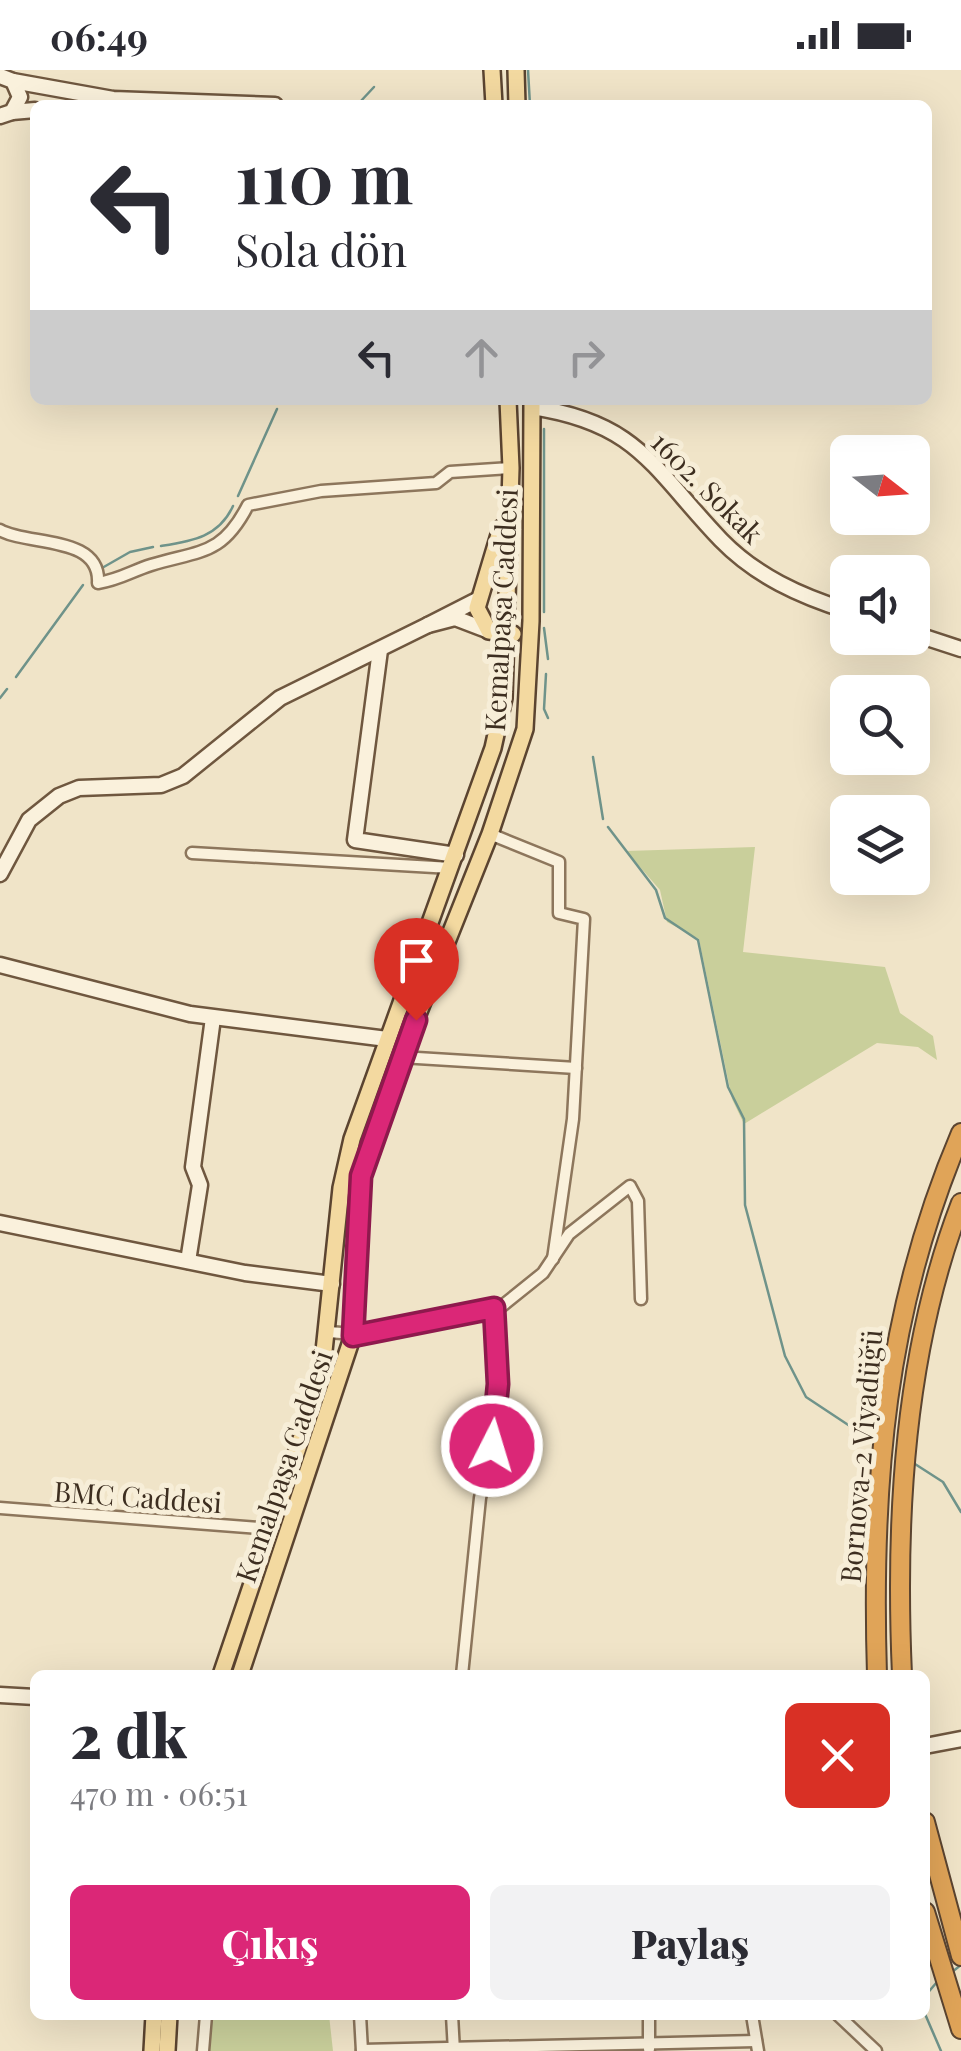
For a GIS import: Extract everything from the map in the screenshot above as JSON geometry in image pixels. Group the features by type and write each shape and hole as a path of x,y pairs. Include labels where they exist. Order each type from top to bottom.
{"highway":[{"name":"Bornova-2 Viyadüğü","path":"877,1670 874,1588 894,1344 920,1238 961,1133"},
{"name":"Bornova-2 Viyadüğü","path":"902,1670 898,1582 906,1446 947,1240 961,1203"},
{"path":"930,1841 961,1956"},
{"path":"930,1928 961,2029"}],"main road":[{"path":"492,70 494,100"},
{"path":"516,70 517,100"},
{"name":"Kemalpaşa Caddesi","path":"223,1670 311,1413 329,1332 341,1188 386,1039 493,748 504,698 508,405"},
{"name":"Kemalpaşa Caddesi","path":"242,1670 353,1336 361,1176 401,1057 490,834 524,729 530,614 532,405"},
{"path":"481,595 507,582 522,590 530,614 506,636 488,632 478,617 481,595 509,500"},
{"path":"152,2051 154,2020"},
{"path":"167,2051 169,2020"}],"street":[{"path":"7,79 113,99 140,100"},
{"path":"6,114 20,97 7,79"},
{"name":"1602. Sokak","path":"537,405 606,426 656,466 723,542 750,564 805,597 830,605"},
{"path":"0,530 71,546 99,572 98,583 110,582 147,566 211,551 238,524 248,505 320,492 436,484 450,472 510,468"},
{"path":"0,874 29,820 59,796 79,788 161,785 183,776 280,698 481,595"},
{"path":"428,625 455,618 488,632"},
{"path":"930,639 961,649"},
{"path":"380,650 355,840 453,861"},
{"path":"490,834 560,862 558,913 584,919 576,1068 552,1259"},
{"path":"192,854 453,861"},
{"path":"0,965 213,1018 386,1039"},
{"path":"188,1262 200,1186 194,1168 213,1018"},
{"path":"401,1057 576,1068"},
{"path":"329,1332 353,1336 494,1308 543,1274 569,1234 630,1186 638,1201 641,1298"},
{"path":"0,1223 188,1262 332,1284"},
{"path":"463,1670 480,1498 492,1446 498,1384 494,1308"},
{"name":"BMC Caddesi","path":"0,1508 273,1528"},
{"path":"0,1695 30,1697"},
{"path":"0,1705 30,1706"},
{"path":"930,1745 961,1739"},
{"path":"203,2051 206,2020"},
{"path":"360,2020 362,2050 757,2046 753,2020"},
{"path":"452,2020 454,2049"},
{"path":"649,2020 649,2048"},
{"path":"843,2020 876,2051"}],"green space":[{"path":"755,847 743,952 885,967 900,1013 933,1036 937,1060 918,1047 877,1043 744,1124 732,1099 699,939 667,922 660,890 626,851"},
{"path":"208,2020 330,2020 333,2051 206,2051"}],"waterway":[{"path":"528,70 530,100"},
{"path":"362,100 374,87"},
{"path":"238,496 277,409"},
{"path":"544,429 544,612"},
{"path":"161,546 212,531 233,506"},
{"path":"102,568 130,552 153,547"},
{"path":"16,677 83,585"},
{"path":"544,628 548,659"},
{"path":"546,674 544,709 548,718"},
{"path":"0,698 7,689"},
{"path":"593,757 603,819"},
{"path":"608,827 656,890 665,918 698,940 728,1087 744,1119 745,1205 785,1356 806,1397 877,1444"},
{"path":"915,1464 943,1482 961,1512"},
{"path":"952,1972 961,1965"},
{"path":"930,1990 937,1982"},
{"path":"928,2020 941,2051"}],"route":[{"path":"416,1020 361,1176 353,1336 494,1308 498,1384 492,1446"}]}
